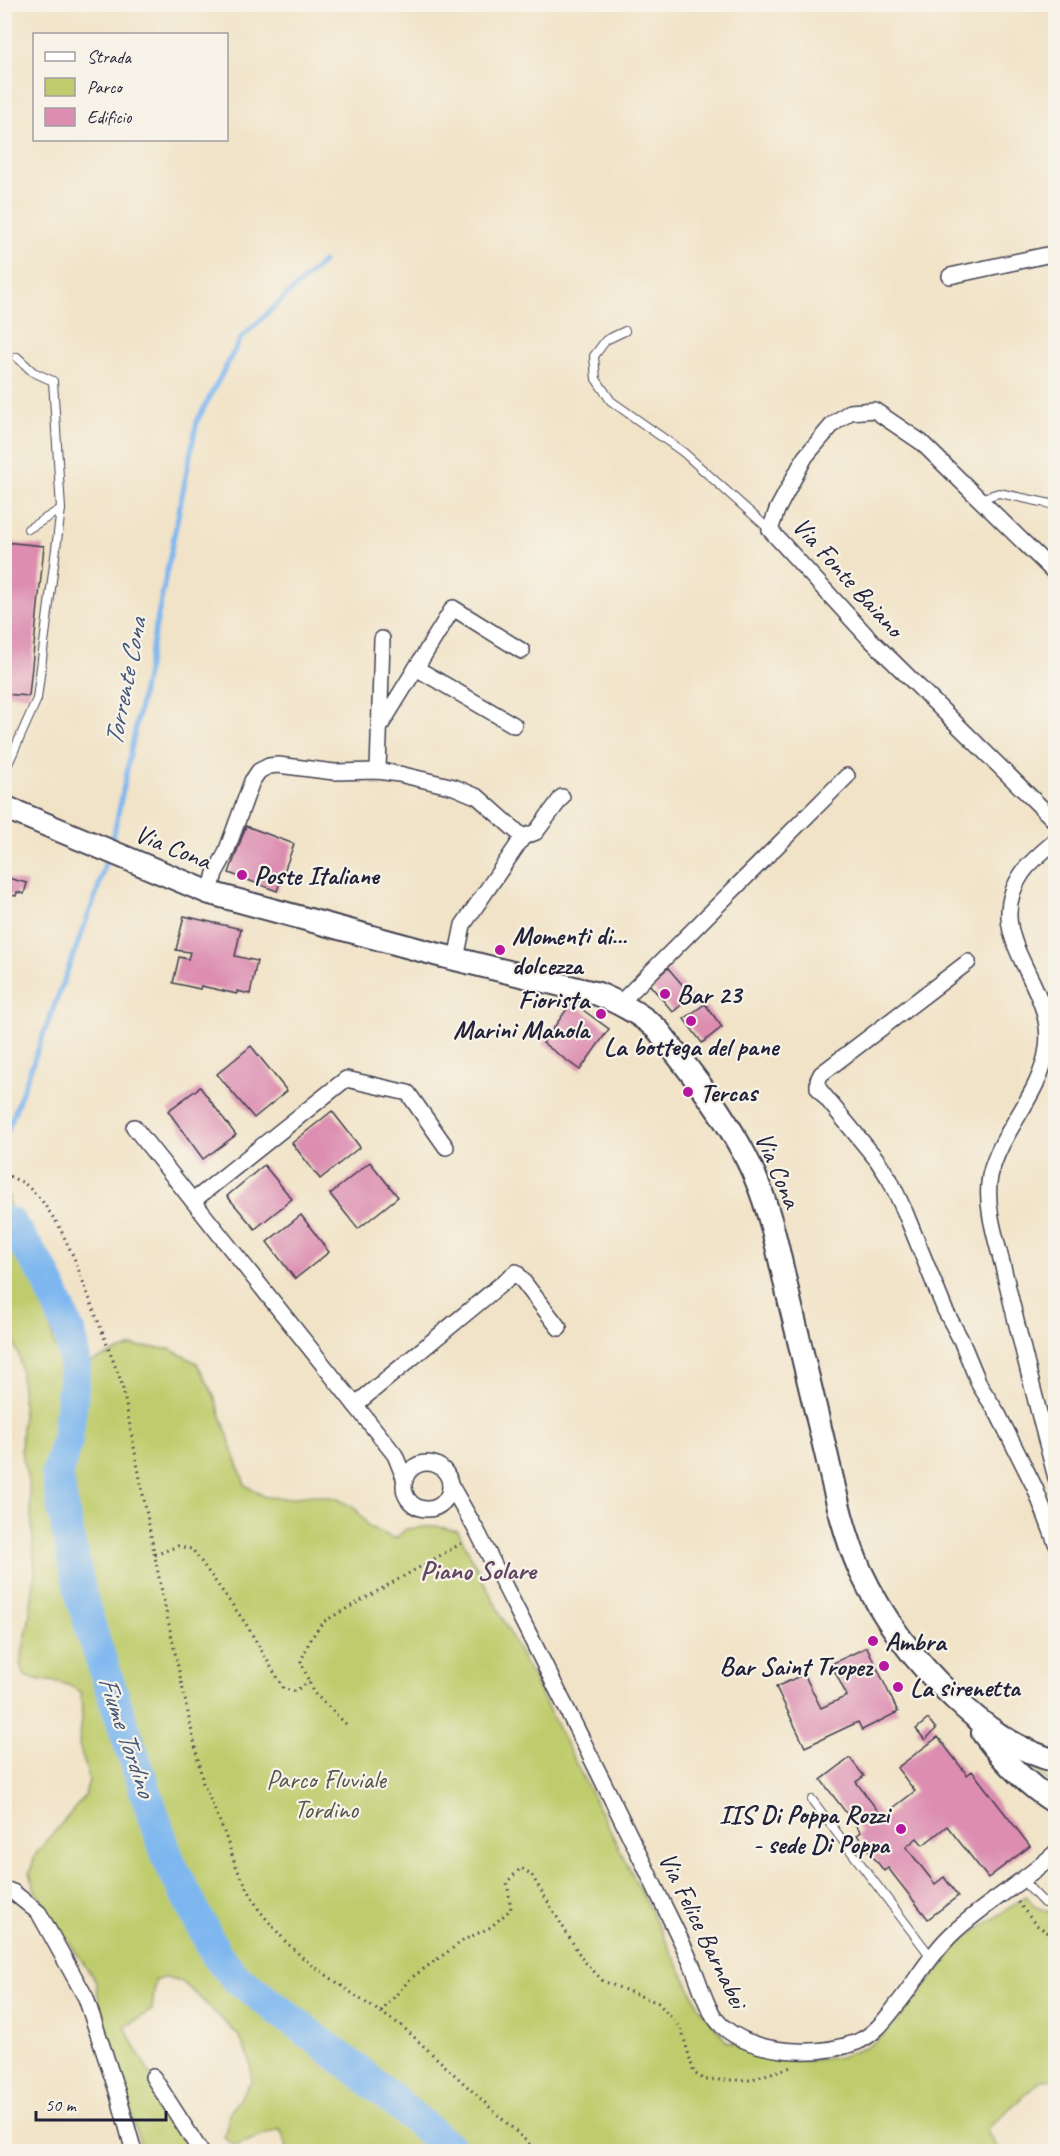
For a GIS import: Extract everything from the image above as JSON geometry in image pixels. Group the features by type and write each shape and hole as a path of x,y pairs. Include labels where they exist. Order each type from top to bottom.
{"main road":[{"name":"Via Cona","path":"10,809 204,890 456,959 598,994 620,1003 649,1020 712,1102 748,1162 768,1213 832,1479 859,1567 888,1620 941,1687 969,1712 1003,1739 1056,1761"},
{"name":"Via Cona","path":"969,1712 1005,1760 1056,1803"}],"street":[{"path":"950,276 1056,253"},
{"name":"Via Fonte Baiano","path":"1056,574 921,442 874,410 850,412 833,424 805,457 777,510 770,530 867,636 1056,822"},
{"path":"380,728 453,608 522,651"},
{"path":"378,771 382,639"},
{"path":"416,668 514,725"},
{"path":"204,890 229,846 252,781 259,771 269,766 278,765 334,772 378,771 399,774 470,793 478,797 523,837"},
{"path":"620,1003 848,776"},
{"path":"456,959 463,925 523,837 536,832 562,796"},
{"path":"1056,840 1024,871 1014,890 1009,911 1009,930 1044,1009 1047,1048 1039,1075 995,1160 990,1178 989,1195 1016,1320 1056,1478"},
{"path":"968,962 821,1074 818,1088 890,1179 945,1310 961,1340 980,1386 998,1414 1024,1465 1056,1543"},
{"path":"193,1201 346,1079 408,1093 446,1147"},
{"path":"134,1128 395,1455 405,1480 405,1494 413,1505 426,1510 440,1506 465,1510"},
{"path":"355,1405 516,1272 559,1328"},
{"path":"395,1455 416,1466"},
{"path":"405,1480 416,1466 431,1464 444,1470 450,1484 448,1496 440,1506"},
{"name":"Via Felice Barnabei","path":"450,1484 478,1533 635,1846 693,1967 710,2010 721,2025 736,2036 774,2048 795,2051 814,2051 859,2041 876,2030 950,1935 1009,1890 1056,1862"},
{"name":"Via Felice Barnabei","path":"1028,1877 1056,1852"},
{"path":"4,1890 13,1892 39,1912 86,1998 134,2151"},
{"path":"153,2077 201,2151"}],"lane":[{"path":"625,331 606,340 594,356 597,380 611,401 683,452 770,530"},
{"path":"4,773 37,699 61,508 53,381 33,372 17,357"},
{"path":"979,499 999,493 1056,505"},
{"path":"28,529 61,508"},
{"path":"812,1800 932,1958"},
{"path":"1028,1877 1044,1903 1056,1904"}],"path":[{"path":"4,1174 24,1184 40,1198 59,1226 74,1258 122,1384 203,1783 224,1829 237,1869 259,1910 285,1941 304,1959 402,2026 538,2151"},
{"path":"346,1724 313,1692 301,1661 310,1640 324,1622 478,1533"},
{"path":"155,1555 178,1546 192,1549 246,1623 284,1689 295,1691 309,1682"},
{"path":"381,2012 411,1978 464,1940 491,1927 512,1909 507,1882 521,1868 531,1874 583,1960 603,1981 658,2003 681,2028 694,2073 705,2080 750,2080 795,2066"},
{"path":"1009,1890 1035,1924 1056,1938"}],"green space":[{"name":"Parco Fluviale Tordino","path":"4,1192 9,1197 12,1249 45,1303 55,1347 85,1364 132,1346 170,1349 197,1363 214,1396 245,1485 265,1497 288,1498 312,1495 336,1498 356,1509 369,1527 395,1539 406,1529 436,1526 458,1531 699,2006 726,2041 770,2055 804,2061 840,2057 867,2047 882,2036 904,2013 962,1941 1026,1896 1036,1907 1055,1914 1055,2079 1041,2080 986,2130 998,2148 993,2152 289,2152 280,2129 235,2146 224,2138 230,2112 252,2081 250,2061 239,2036 181,1981 166,1977 155,1981 152,2010 125,2027 188,2147 180,2151 142,2151 101,2013 96,1982 35,1891 30,1872 35,1855 85,1796 89,1780 79,1744 82,1719 81,1693 67,1685 25,1676 20,1664 29,1621 35,1572 29,1484 21,1451 23,1404 20,1359 5,1322"},
{"path":"998,1748 1055,1770 1055,1785"}],"building":[{"path":"4,542 44,546 29,696 4,694"},
{"path":"246,826 294,844 277,891 229,873"},
{"path":"4,877 27,883 24,894 17,892 16,896 4,894"},
{"path":"184,916 241,929 235,956 257,961 250,994 237,991 237,994 201,986 200,989 173,983 179,957 188,959 190,952 176,950"},
{"path":"668,968 692,996 673,1012 649,984"},
{"path":"572,1002 609,1029 580,1070 543,1043"},
{"path":"705,1004 722,1027 702,1043 684,1019"},
{"path":"251,1046 287,1091 254,1118 217,1074"},
{"path":"200,1087 236,1135 203,1159 168,1111"},
{"path":"332,1111 360,1147 320,1179 292,1143"},
{"path":"370,1162 398,1197 358,1229 330,1194"},
{"path":"264,1165 292,1199 255,1229 227,1196"},
{"path":"301,1215 329,1252 295,1279 267,1242"},
{"path":"867,1647 898,1712 862,1730 858,1722 805,1747 776,1687 804,1674 821,1708 847,1696 831,1664"},
{"path":"928,1719 936,1729 925,1740 916,1729"},
{"name":"IIS Di Poppa Rozzi - sede Di Poppa","path":"938,1737 967,1775 972,1771 1030,1846 988,1878 947,1826 923,1845 917,1838 906,1847 935,1884 944,1877 958,1896 928,1919 888,1868 884,1871 857,1835 861,1832 821,1780 850,1758 864,1776 856,1782 884,1819 895,1810 893,1808 915,1791 897,1768"}],"waterway":[{"name":"Torrente Cona","path":"110,847 197,421 241,338 323,262"},
{"name":"Torrente Cona","path":"4,1140 97,892 107,856"},
{"name":"Fiume Tordino","path":"4,1222 10,1223 46,1276 71,1337 75,1368 72,1398 67,1441 57,1473 63,1510 81,1595 94,1639 169,1861 216,1954 235,1977 361,2073 454,2152"}],"place":[{"name":"Poste Italiane","path":"242,875"},
{"name":"Momenti di... dolcezza","path":"500,950"},
{"name":"Bar 23","path":"665,994"},
{"name":"Fiorista Marini Manola","path":"601,1014"},
{"name":"La bottega del pane","path":"691,1021"},
{"name":"Tercas","path":"688,1092"},
{"name":"Ambra","path":"873,1641"},
{"name":"Bar Saint Tropez","path":"884,1666"},
{"name":"La sirenetta","path":"898,1687"},
{"name":"IIS Di Poppa Rozzi - sede Di Poppa","path":"901,1829"}],"district":[{"name":"Piano Solare","path":"478,1570"}]}
